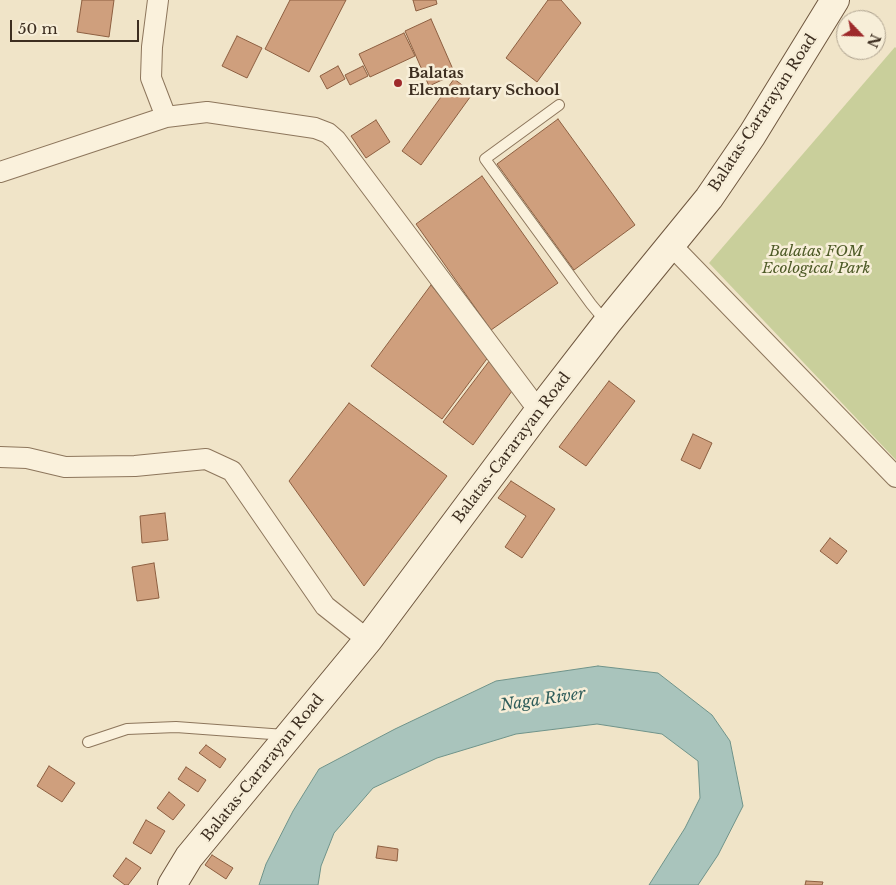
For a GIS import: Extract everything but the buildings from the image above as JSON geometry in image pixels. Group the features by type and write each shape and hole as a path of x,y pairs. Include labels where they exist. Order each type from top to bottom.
{"main road":[{"name":"Balatas-Cararayan Road","path":"172,885 189,857 368,640 539,411 708,198 752,135 835,0"}],"street":[{"path":"158,0 152,47 151,78 166,117"},
{"path":"0,172 166,117 207,112 316,128 328,133 342,148 539,411"},
{"path":"670,244 896,477"},
{"path":"0,457 27,458 65,467 135,466 206,459 232,471 325,606 368,640"}],"lane":[{"path":"559,105 485,159 607,323"},
{"path":"88,742 127,729 176,727 289,736"}],"green space":[{"name":"Balatas FOM Ecological Park","path":"895,47 896,460 709,263 884,60 886,60"}],"water":[{"name":"Naga River","path":"598,666 658,673 712,715 730,741 743,806 718,855 698,885 649,885 685,828 700,798 698,761 662,734 597,724 516,734 437,758 373,788 334,833 321,866 318,885 259,885 266,864 293,811 319,769 395,729 496,681"}],"place":[{"name":"Balatas Elementary School","path":"398,83"}]}
